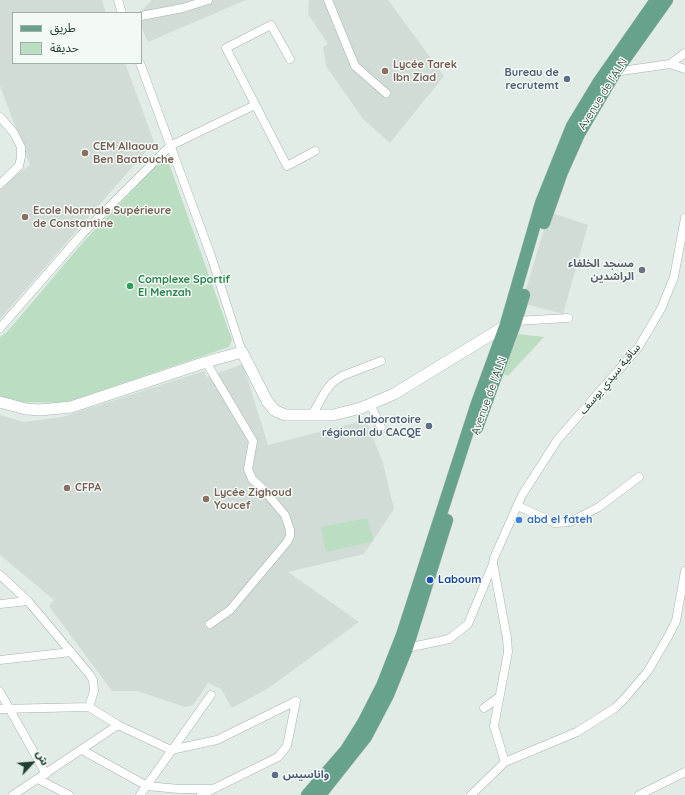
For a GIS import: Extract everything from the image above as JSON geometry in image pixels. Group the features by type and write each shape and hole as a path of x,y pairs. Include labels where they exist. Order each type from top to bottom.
{"main road":[{"path":"320,795 366,736 388,695 476,406 511,322 541,203 552,173 572,126 611,71 656,0"},
{"name":"Avenue de l'ALN","path":"611,71 667,0"},
{"path":"0,402 26,409 40,410 71,407 206,362 242,352 267,401 274,410 285,415 333,415 370,404 394,394 424,377 511,322"},
{"path":"307,795 346,750 363,723 402,647"}],"street":[{"path":"118,0 122,12"},
{"path":"142,16 182,8 208,0"},
{"path":"328,0 355,66 386,93"},
{"path":"290,59 271,25 226,48 287,166 315,151"},
{"path":"670,64 685,53"},
{"path":"140,64 211,256 242,352"},
{"path":"611,71 670,64 685,69"},
{"path":"0,328 82,234 170,146 255,105"},
{"path":"0,117 14,133 21,147 21,157 19,166 0,184"},
{"name":"ساقية سيدي يوسف","path":"402,647 449,639 455,636 468,624 522,495 558,439 638,348 660,309 674,277 685,218"},
{"path":"511,322 568,318"},
{"path":"312,415 332,383 342,376 381,361"},
{"path":"206,362 253,441 248,469 252,480 263,489 285,515 290,530 290,536 287,542 230,610 210,624"},
{"path":"370,404 381,427"},
{"path":"518,506 555,523 570,522 599,507 639,477"},
{"path":"493,563 507,638 506,666 494,726 505,762"},
{"path":"471,795 505,762 577,732 615,708 625,698 648,671 676,621 685,571"},
{"path":"0,575 28,600 72,652 93,680 94,691 90,707"},
{"path":"0,604 28,600"},
{"path":"0,660 72,652"},
{"path":"0,692 46,774"},
{"path":"140,795 211,695"},
{"path":"484,708 499,697"},
{"path":"0,709 90,707 118,725 171,750 217,740 296,702 286,746 278,757 201,795"},
{"path":"13,795 118,725"},
{"path":"82,750 147,786 179,789 214,789"},
{"path":"639,795 685,772"},
{"path":"38,779 70,795"}],"shaded area":[{"name":"CEM Allaoua Ben Baatouche","path":"0,0 102,0 106,12 12,12 12,64 125,64 154,142 0,319 0,186 30,165 0,86"},
{"path":"152,0 246,0 148,42 142,29 142,12 140,12"},
{"name":"Lycée Tarek Ibn Ziad","path":"309,0 388,0 444,76 390,143 363,119 326,66 323,47 328,44 308,14"},
{"path":"549,212 588,225 563,314 522,303"},
{"path":"243,364 268,445 366,420 383,463 394,509 364,554 288,572 359,622 270,687 232,708 221,689 208,683 193,705 185,707 137,691 112,691 49,606 54,600 0,555 0,415 24,422 62,417 204,371 207,377"}],"green space":[{"name":"Complexe Sportif El Menzah","path":"166,155 232,340 229,347 65,403 19,402 0,396 0,337 7,332 85,240"},
{"path":"518,334 544,337 508,376 503,374"},
{"path":"367,518 374,541 326,552 321,527"}],"place":[{"name":"Lycée Tarek Ibn Ziad","path":"385,71"},
{"name":"Bureau de recrutemt","path":"567,79"},
{"name":"CEM Allaoua Ben Baatouche","path":"85,153"},
{"name":"Ecole Normale Supérieure de Constantine","path":"25,217"},
{"name":"مسجد الخلفاء الراشدين","path":"642,270"},
{"name":"Complexe Sportif El Menzah","path":"130,286"},
{"name":"Laboratoire régional du CACQE","path":"429,426"},
{"name":"CFPA","path":"67,488"},
{"name":"Lycée Zighoud Youcef","path":"206,499"},
{"name":"abd el fateh","path":"519,520"},
{"name":"Laboum","path":"430,580"},
{"name":"واناسيس","path":"275,775"}]}
